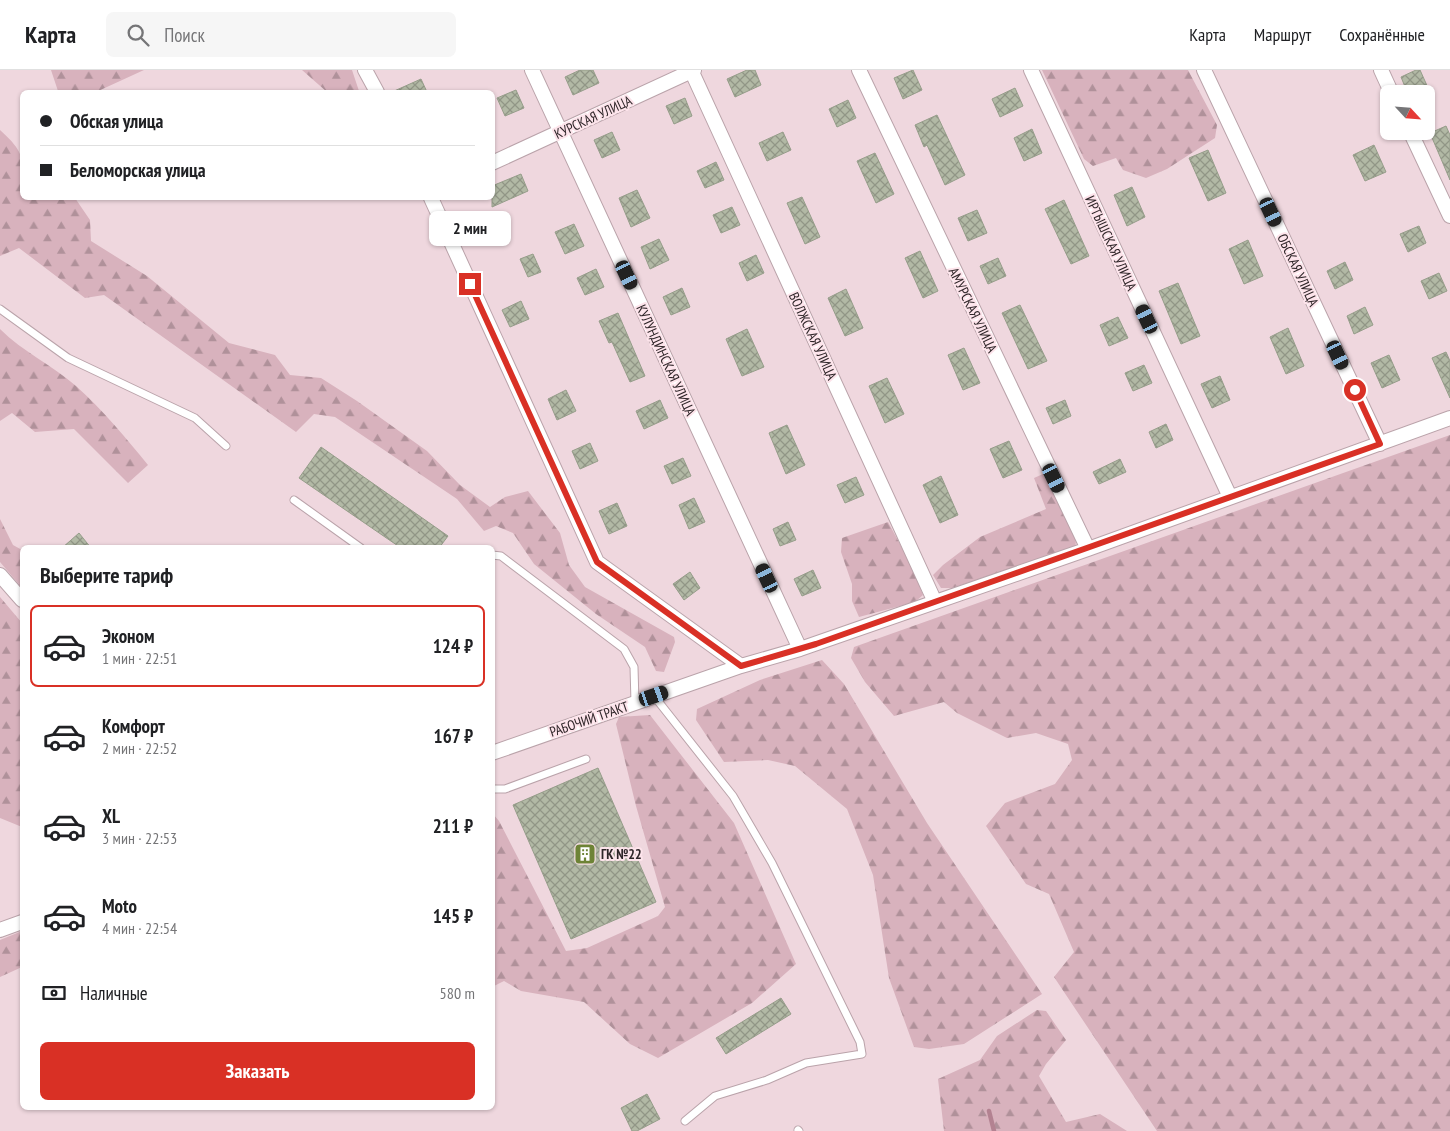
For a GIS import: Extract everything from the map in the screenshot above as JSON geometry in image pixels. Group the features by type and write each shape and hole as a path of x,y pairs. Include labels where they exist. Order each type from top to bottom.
{"street":[{"path":"365,70 376,90"},
{"name":"КУЛУНДИНСКАЯ УЛИЦА","path":"532,70 800,649"},
{"name":"КУРСКАЯ УЛИЦА","path":"495,162 692,70"},
{"name":"ВОЛЖСКАЯ УЛИЦА","path":"692,70 935,602"},
{"name":"АМУРСКАЯ УЛИЦА","path":"859,70 1088,549"},
{"name":"ИРТЫШСКАЯ УЛИЦА","path":"1031,70 1230,497"},
{"name":"ОБСКАЯ УЛИЦА","path":"1204,70 1380,444"},
{"path":"1381,70 1388,85"},
{"path":"1414,140 1450,216"},
{"path":"432,200 597,562 741,666"},
{"name":"РАБОЧИЙ ТРАКТ","path":"495,752 741,666 800,649 1088,549 1450,418"},
{"path":"0,575 20,598"},
{"path":"0,930 20,923"}],"lane":[{"path":"0,309 68,358 195,418 226,446"},
{"path":"294,500 357,545"},
{"path":"495,555 501,556 624,649 634,667 634,703"},
{"path":"654,696 733,796 772,863 860,1042 862,1054 806,1063 767,1080 716,1096 685,1121"},
{"path":"495,789 505,789 586,759"}],"green space":[{"path":"51,70 144,70 100,90 58,90"},
{"path":"302,70 352,70 359,90 325,90"},
{"path":"1042,70 1188,70 1217,125 1215,138 1167,169 1146,178 1123,170 1116,158 1093,166 1084,159"},
{"path":"0,130 16,146 20,153 20,200 76,200 90,220 91,241 147,276 229,343 275,355 290,375 321,378 427,451 460,485 490,507 505,497 528,491 560,533 569,565 585,587 674,637 675,642 664,672 656,671 645,647 596,614 534,564 513,533 496,526 484,531 457,499 335,417 314,414 296,432 104,295 85,298 19,248 0,256"},
{"path":"0,329 18,345 57,371 86,395 123,434 148,465 128,483 74,429 35,432 12,413 0,421"},
{"path":"1450,435 1450,1131 1157,1131 1054,977 1074,952 1049,894 1026,884 986,826 1005,803 1055,784 1072,760 1068,744 1036,733 1007,738 957,713 944,702 894,716 865,682 851,658 854,647"},
{"path":"1043,474 1070,521 1076,540 1075,547 952,588 941,588 933,575 980,537 1046,509 1034,478"},
{"path":"0,519 13,545 20,549 20,586 0,562"},
{"path":"888,522 914,570 923,595 915,602 859,617 852,601 852,584 841,552 842,538"},
{"path":"0,597 20,621 20,826 0,818"},
{"path":"822,660 844,684 927,823 1042,994 964,1044 929,1049 914,1047 889,978 873,875 847,809 795,766 768,760 724,762 696,720 697,709 760,680"},
{"path":"650,715 734,823 796,964 752,1003 658,1058 630,1044 584,1002 521,991 504,981 495,986 495,816 566,951 587,948 658,916 665,907 636,806 616,724 619,717"},
{"path":"20,932 20,968 0,977 0,940"},
{"path":"1037,1010 1046,1011 1066,1040 1046,1064 1039,1076 1066,1122 1100,1114 1127,1131 944,1131 938,1079 980,1060 997,1036"}],"building":[{"path":"580,70 593,70 599,83 573,95 565,77"},
{"path":"747,70 755,70 761,85 735,97 727,79"},
{"path":"913,70 922,90 903,99 894,78"},
{"path":"1420,70 1427,85 1404,85 1401,77"},
{"path":"421,79 426,90 396,90"},
{"path":"1015,88 1023,106 1000,117 992,99"},
{"path":"516,90 524,108 505,116 497,98"},
{"path":"685,98 692,116 674,124 666,106"},
{"path":"848,100 856,118 837,127 829,109"},
{"path":"937,115 965,175 945,185 927,145 924,147 915,125"},
{"path":"1446,126 1450,135 1450,180 1433,140 1435,140 1435,131"},
{"path":"1032,129 1042,153 1024,161 1014,138"},
{"path":"612,132 620,150 602,158 594,140"},
{"path":"783,132 791,150 767,161 759,143"},
{"path":"1374,145 1386,172 1365,181 1353,155"},
{"path":"1208,150 1226,193 1208,201 1189,158"},
{"path":"875,153 894,194 876,203 857,161"},
{"path":"716,162 724,180 705,188 697,171"},
{"path":"521,174 528,191 492,207 492,200 495,200 495,185"},
{"path":"1132,187 1145,217 1127,226 1114,195"},
{"path":"637,190 650,218 631,227 619,198"},
{"path":"802,197 820,237 805,244 787,203"},
{"path":"1064,200 1089,256 1071,264 1045,209"},
{"path":"732,207 740,225 721,233 713,215"},
{"path":"977,210 987,233 968,241 958,218"},
{"path":"574,224 584,246 565,254 555,232"},
{"path":"1419,226 1426,243 1408,252 1400,234"},
{"path":"659,239 669,260 650,269 641,247"},
{"path":"1248,240 1263,276 1244,284 1229,249"},
{"path":"920,251 938,291 923,298 905,258"},
{"path":"533,254 541,272 528,277 520,259"},
{"path":"756,255 764,273 747,281 739,263"},
{"path":"998,258 1006,276 988,284 980,266"},
{"path":"1345,262 1353,280 1335,289 1327,271"},
{"path":"596,269 604,287 585,295 577,278"},
{"path":"1439,273 1447,291 1429,299 1421,281"},
{"path":"1178,283 1200,336 1181,344 1159,291"},
{"path":"682,288 690,307 671,315 663,297"},
{"path":"846,289 863,328 845,336 828,298"},
{"path":"521,301 529,319 510,327 502,310"},
{"path":"1020,305 1047,361 1028,369 1002,313"},
{"path":"1365,307 1373,325 1354,334 1347,316"},
{"path":"618,313 645,376 630,382 612,342 609,343 599,321"},
{"path":"1118,317 1128,338 1109,346 1100,325"},
{"path":"1288,328 1304,366 1286,374 1270,337"},
{"path":"747,329 764,367 742,376 726,339"},
{"path":"964,348 980,383 963,390 948,355"},
{"path":"1446,352 1450,361 1450,398 1432,358"},
{"path":"1389,355 1400,380 1382,388 1371,363"},
{"path":"1144,365 1152,383 1133,391 1125,373"},
{"path":"1220,376 1230,400 1212,408 1201,384"},
{"path":"887,378 904,414 885,423 869,386"},
{"path":"566,390 576,411 557,420 548,399"},
{"path":"660,400 668,418 644,429 636,411"},
{"path":"1065,400 1071,416 1053,424 1046,408"},
{"path":"1166,424 1173,440 1156,448 1149,432"},
{"path":"787,425 805,465 786,474 769,433"},
{"path":"1009,441 1022,470 1003,478 990,449"},
{"path":"590,443 598,461 580,469 572,451"},
{"path":"321,447 448,536 441,545 397,545 299,478"},
{"path":"683,458 691,476 672,484 664,466"},
{"path":"1120,459 1126,472 1099,484 1093,472"},
{"path":"941,476 958,515 940,523 923,485"},
{"path":"856,477 864,495 845,503 837,485"},
{"path":"694,498 705,522 689,529 679,505"},
{"path":"617,503 627,526 609,534 599,511"},
{"path":"788,522 796,540 780,546 773,529"},
{"path":"79,533 89,545 65,545"},
{"path":"813,570 821,588 802,596 794,579"},
{"path":"690,572 700,588 684,600 673,584"},
{"name":"ГК №22","path":"598,768 656,902 571,939 513,805"},
{"path":"781,998 791,1014 726,1054 716,1038"},
{"path":"647,1094 660,1119 637,1131 632,1131 621,1108"}],"waterway":[{"path":"989,1111 994,1131"}],"place":[{"name":"ГК №22","path":"585,854"}],"route":[{"path":"470,284 597,562 741,666 816,644 1380,444 1355,390"}]}
